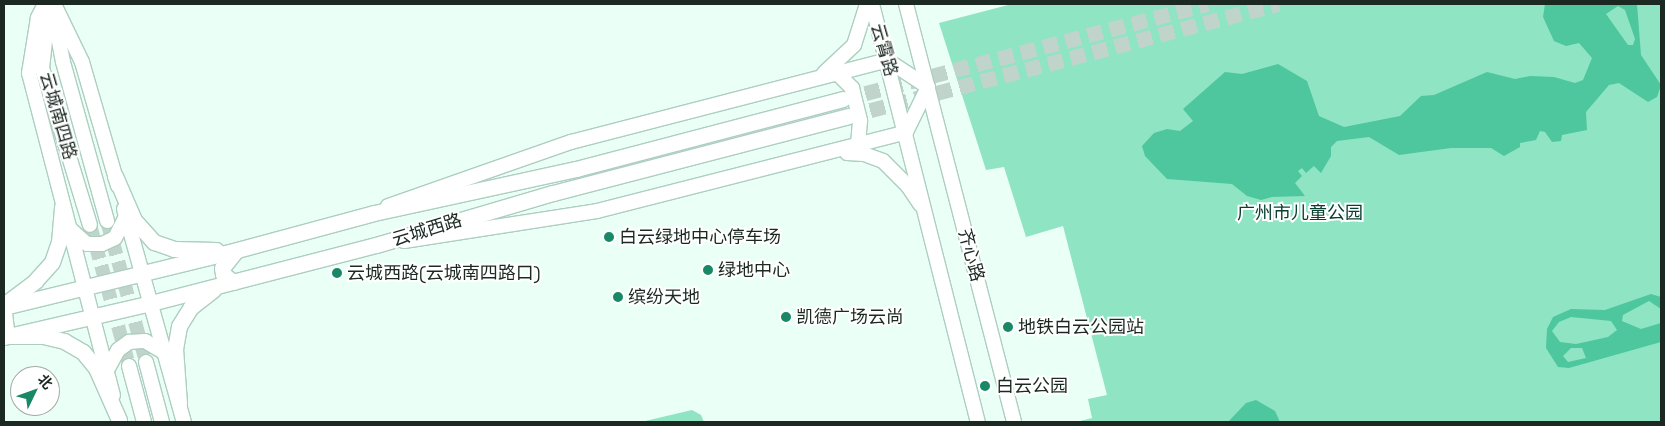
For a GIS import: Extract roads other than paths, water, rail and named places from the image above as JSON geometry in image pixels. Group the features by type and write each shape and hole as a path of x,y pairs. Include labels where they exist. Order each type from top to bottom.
{"main road":[{"path":"120,421 67,226 29,73 38,18 50,4 82,62 184,422"},
{"name":"云城南四路","path":"50,4 63,62 107,221"},
{"name":"云城南四路","path":"50,4 42,68 90,225"},
{"path":"819,76 854,45 867,4"},
{"name":"云霄路","path":"872,4 897,96"},
{"name":"云霄路","path":"906,4 928,87"},
{"path":"374,213 418,193 553,147 819,76 887,60 928,87 906,132 858,146 581,215 376,245"},
{"path":"836,72 852,88 860,121 858,146"},
{"name":"齐心路","path":"928,87 1014,422"},
{"name":"齐心路","path":"897,96 978,422"},
{"name":"云城西路","path":"4,306 238,250 374,213 568,172 843,99"},
{"name":"云城西路","path":"6,336 151,303 376,245 553,193 848,116"},
{"path":"834,152 864,154 882,161 908,186 926,214"},
{"path":"115,176 134,220 154,242 174,249 238,250"},
{"path":"4,306 35,281 52,262 59,242 62,206"},
{"path":"67,226 87,244 102,244 115,238 126,216"},
{"path":"178,403 175,349 182,319 199,300 233,282 223,274 222,268 224,261 238,250"},
{"path":"4,313 6,336 43,336 64,340 83,352 96,368 120,421"},
{"path":"107,370 118,350 129,342 145,341 165,353"},
{"path":"146,362 162,422"},
{"path":"129,366 144,422"}],"tunnel":[{"path":"843,99 1208,4"},
{"path":"848,116 1279,4"},
{"path":"107,221 146,362"},
{"path":"90,225 129,366"}],"place":[{"name":"白云绿地中心停车场","path":"609,237"},
{"name":"绿地中心","path":"708,270"},
{"name":"云城西路(云城南四路口)","path":"337,273"},
{"name":"缤纷天地","path":"618,297"},
{"name":"凯德广场云尚","path":"786,317"},
{"name":"地铁白云公园站","path":"1008,327"},
{"name":"白云公园","path":"985,386"}],"park label":[{"name":"广州市儿童公园","path":"1300,213"}]}
